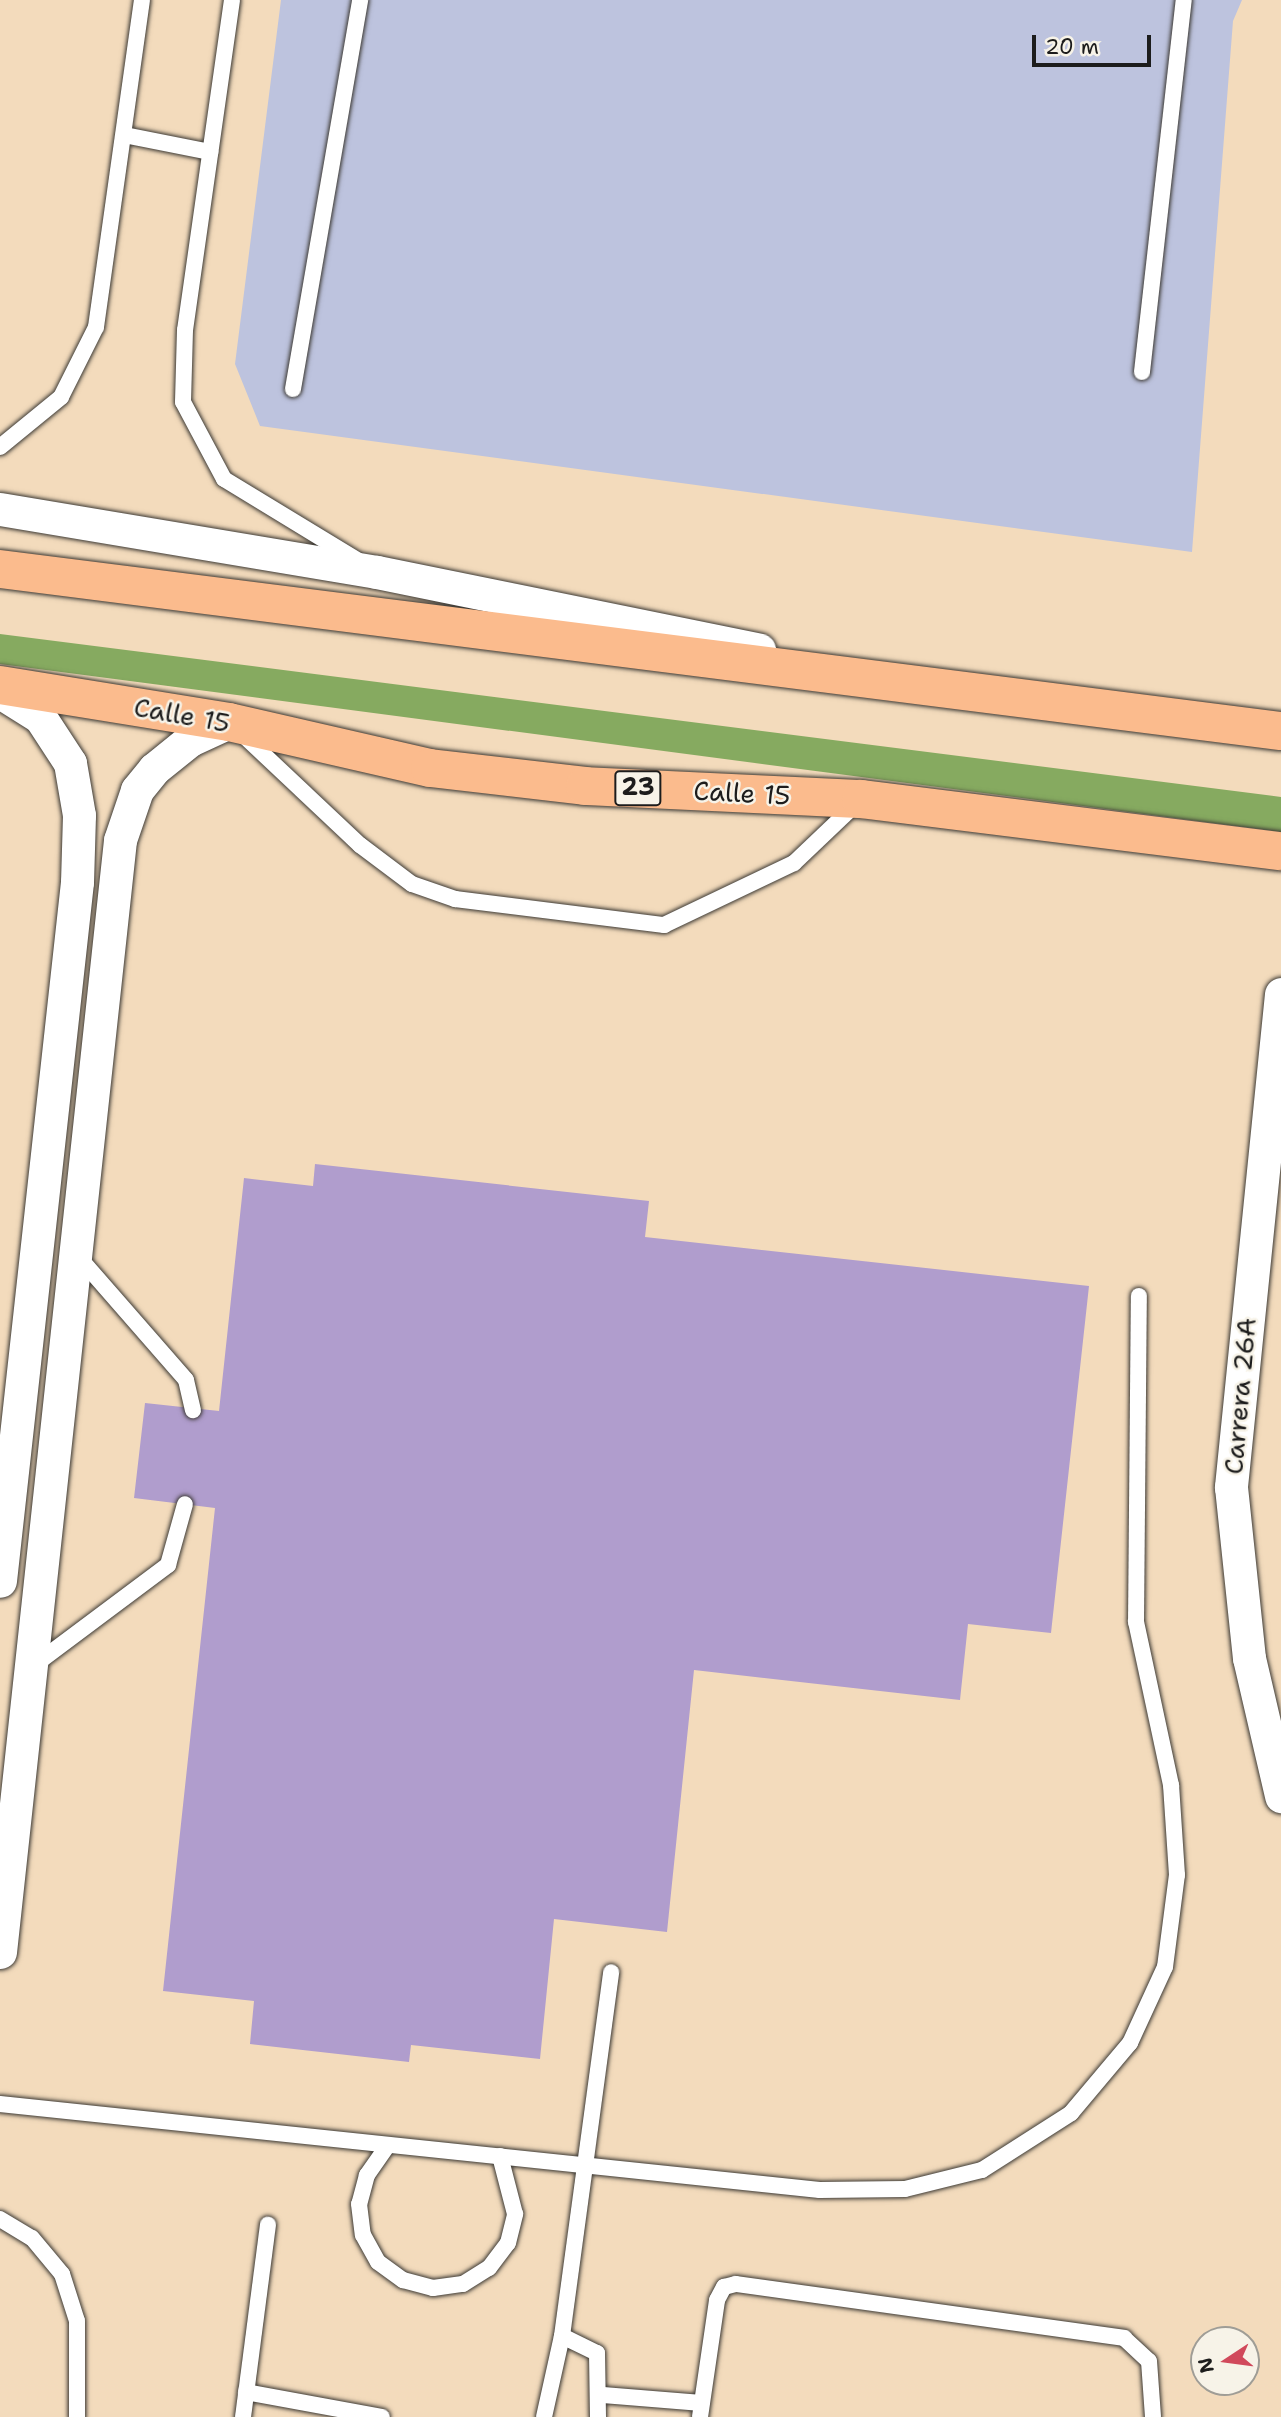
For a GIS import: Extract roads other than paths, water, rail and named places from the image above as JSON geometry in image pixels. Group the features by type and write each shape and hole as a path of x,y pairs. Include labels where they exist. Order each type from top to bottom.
{"main road":[{"path":"0,569 895,679 1281,731"},
{"name":"Calle 15","path":"0,685 229,722 430,768 585,786 861,799 1281,851"}],"street":[{"path":"0,509 377,572 895,679"},
{"path":"0,692 40,717 70,763 79,815 77,881 0,1583 39,1592"},
{"path":"0,1952 122,831 137,790 154,769 190,740 229,722"},
{"name":"Carrera 26A","path":"1281,994 1231,1487 1249,1658 1281,1796"},
{"path":"29,1318 68,1327"}],"lane":[{"path":"0,447 61,397 82,365 99,308 142,0"},
{"path":"232,0 185,330 183,402 224,479 377,572"},
{"path":"293,389 360,0"},
{"path":"1142,372 1184,0"},
{"path":"124,135 210,152"},
{"path":"229,722 360,845 412,884 454,899 664,925 794,863 861,799"},
{"path":"76,1253 186,1380 193,1410"},
{"path":"0,2104 500,2156 585,2170 820,2190 905,2189 982,2170 1071,2113 1130,2043 1166,1967 1177,1875 1171,1785 1135,1609 1139,1296"},
{"path":"31,1668 168,1566 185,1504"},
{"path":"544,2417 562,2336 611,1972"},
{"path":"388,2145 364,2185 363,2235 378,2262 403,2280 433,2288 480,2273 508,2244 515,2214 500,2156"},
{"path":"0,2219 32,2238 62,2274 77,2321 77,2417"},
{"path":"243,2417 268,2225"},
{"path":"603,2395 701,2410 717,2300 724,2287 736,2284 1124,2338 1150,2361 1153,2417"},
{"path":"562,2336 597,2353 603,2395 598,2417"},
{"path":"246,2392 382,2417"}]}
